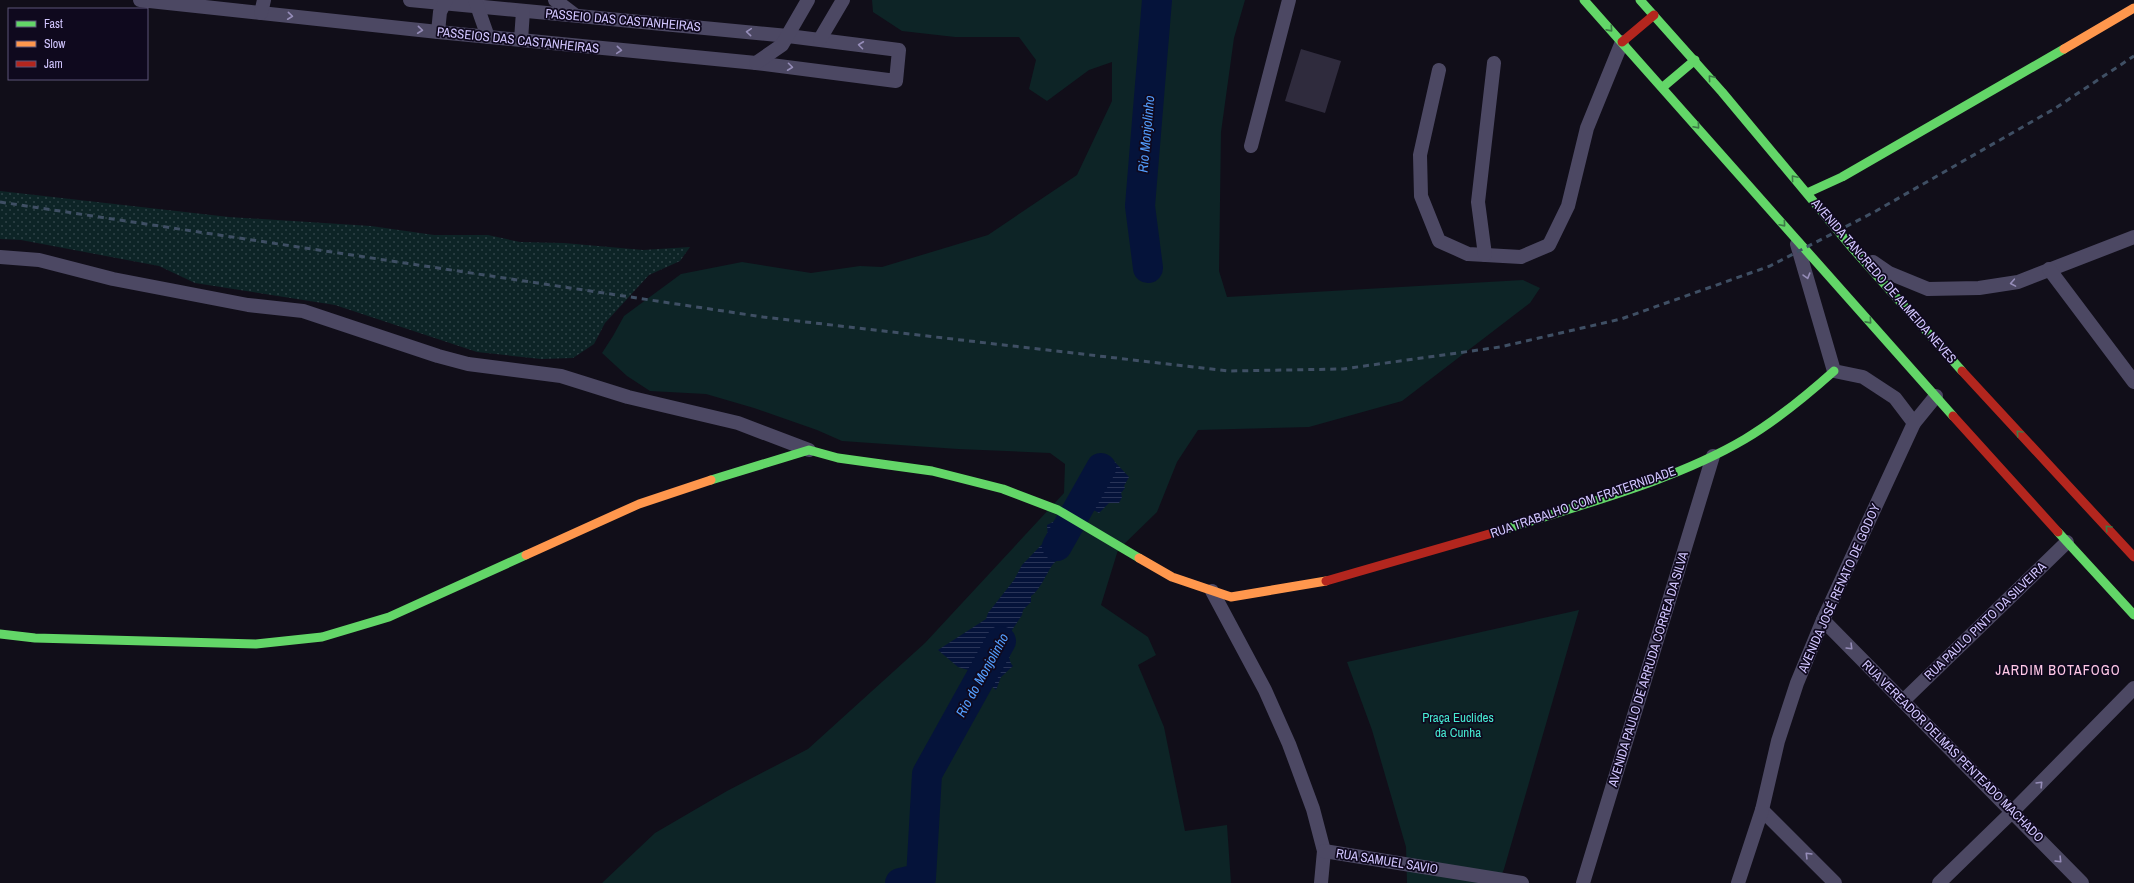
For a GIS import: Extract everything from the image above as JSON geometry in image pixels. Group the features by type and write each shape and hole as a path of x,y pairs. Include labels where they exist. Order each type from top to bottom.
{"street":[{"name":"PASSEIOS DAS CASTANHEIRAS","path":"140,0 263,6 438,32 756,63 896,80"},
{"name":"PASSEIO DAS CASTANHEIRAS","path":"410,0 476,3 576,16 820,39 899,50 896,80"},
{"path":"555,0 576,16"},
{"path":"756,63 782,45 808,0"},
{"path":"820,39 843,0"},
{"path":"1251,146 1289,0"},
{"path":"1584,0 1663,87 1936,396 2134,615"},
{"name":"AVENIDA TANCREDO DE ALMEIDA NEVES","path":"1640,0 1695,60 1807,193 1823,205 1853,248 1971,380 2134,557"},
{"path":"438,32 444,2"},
{"path":"476,3 488,37"},
{"path":"1807,193 1842,177 2134,8"},
{"path":"521,40 523,10"},
{"path":"1439,70 1420,155 1421,196 1440,242 1468,254 1521,257 1549,245 1568,206 1587,128 1622,42 1654,15"},
{"path":"1663,87 1695,60"},
{"path":"1486,255 1478,202 1494,63"},
{"path":"1834,190 1842,177"},
{"path":"1853,248 1889,273 1928,289 1979,288 2018,282 2134,237"},
{"path":"1796,239 1834,371 1863,377 1876,385 1895,398 1914,423"},
{"path":"0,257 39,260 113,279 248,305 303,311 438,356 468,364 561,376 628,397 738,423 809,450"},
{"path":"2049,269 2134,382"},
{"name":"RUA TRABALHO COM FRATERNIDADE","path":"809,450 838,458 932,471 1003,489 1058,510 1172,577 1231,597 1333,580 1492,534 1646,483 1713,456 1745,439 1794,407 1834,371"},
{"name":"AVENIDA JOSÉ RENATO DE GODOY","path":"1738,883 1762,810 1778,741 1797,683 1823,620 1914,423 1936,396"},
{"path":"0,634 34,638 256,644 322,637 389,617 639,504 715,478 809,450"},
{"name":"AVENIDA PAULO DE ARRUDA CORREA DA SILVA","path":"1583,883 1713,456"},
{"name":"RUA PAULO PINTO DA SILVEIRA","path":"1904,700 2067,542"},
{"path":"1212,591 1265,690 1289,744 1313,809 1324,851 1322,883"},
{"name":"RUA VEREADOR DELMAS PENTEADO MACHADO","path":"1823,620 1904,700 2082,883"},
{"path":"1939,883 2013,812 2134,688"},
{"path":"1762,810 1835,883"},
{"name":"RUA SAMUEL SAVIO","path":"1324,851 1522,883"}],"green space":[{"path":"872,0 1245,0 1234,38 1221,132 1219,271 1227,297 1523,280 1540,288 1530,303 1402,401 1309,427 1198,430 1177,462 1157,512 1118,550 1101,605 1148,637 1156,655 1138,665 1164,727 1185,831 1227,825 1231,883 602,883 655,833 727,791 808,749 925,643 1064,493 1065,464 1050,453 958,449 842,441 817,430 754,408 706,394 650,391 627,376 602,353 624,316 681,274 742,262 811,273 860,266 882,267 988,235 1077,175 1112,101 1112,62 1089,70 1047,101 1029,89 1036,60 1019,37 955,37 902,31 873,12"},
{"path":"0,191 229,217 371,226 434,235 488,235 520,242 564,243 643,250 690,247 680,261 649,275 605,323 594,344 573,358 541,359 477,352 335,305 195,283 159,266 21,240 0,239"},
{"name":"Praça Euclides da Cunha","path":"1579,610 1504,869 1498,883 1407,883 1406,847 1372,730 1347,662"}],"water":[{"path":"1113,460 1129,477 1124,486 1125,488 1121,493 1122,497 1119,503 1109,503 1099,513 1086,506 1093,492 1091,477 1098,461"},
{"path":"1063,517 1078,525 1072,543 1064,548 1063,556 1052,566 1040,587 1031,596 1031,602 1023,610 1022,615 1012,630 1011,642 1015,645 1010,652 1009,658 1013,666 1001,677 996,690 975,672 958,667 938,650 986,619 988,613 1014,580 1022,565 1048,538 1047,525"}],"building":[{"path":"1301,49 1341,61 1325,113 1285,101"}],"waterway":[{"name":"Rio Monjolinho","path":"1148,268 1140,206 1157,0"},
{"name":"Rio do Monjolinho","path":"1057,546 1101,468"},
{"name":"Rio do Monjolinho","path":"900,883 921,878 927,774 1001,641"},
{"path":"921,878 929,883"}],"railway":[{"path":"0,202 763,317 1228,371 1343,369 1500,347 1621,319 1770,266 1876,211 2054,109 2134,56"}],"traffic: fast":[{"path":"1584,0 1953,416"},
{"path":"1640,0 1722,92 1854,250 1962,371"},
{"path":"1807,193 1842,177 2064,49"},
{"path":"1663,87 1695,60"},
{"path":"1503,530 1596,501 1658,479 1717,454 1745,439 1780,416 1834,371"},
{"path":"711,480 809,450 838,458 932,471 1003,489 1058,510 1139,558"},
{"path":"2058,532 2134,615"},
{"path":"0,634 35,638 256,644 322,637 389,617 526,555"}],"traffic: slow":[{"path":"2064,49 2134,8"},
{"path":"526,555 639,504 711,480"},
{"path":"1139,558 1172,577 1231,597 1326,581"}],"traffic: jam":[{"path":"1622,42 1654,15"},
{"path":"1962,371 2134,557"},
{"path":"1953,416 2058,532"},
{"path":"1326,581 1503,530"}],"district":[{"name":"JARDIM BOTAFOGO","path":"2058,670"}]}
